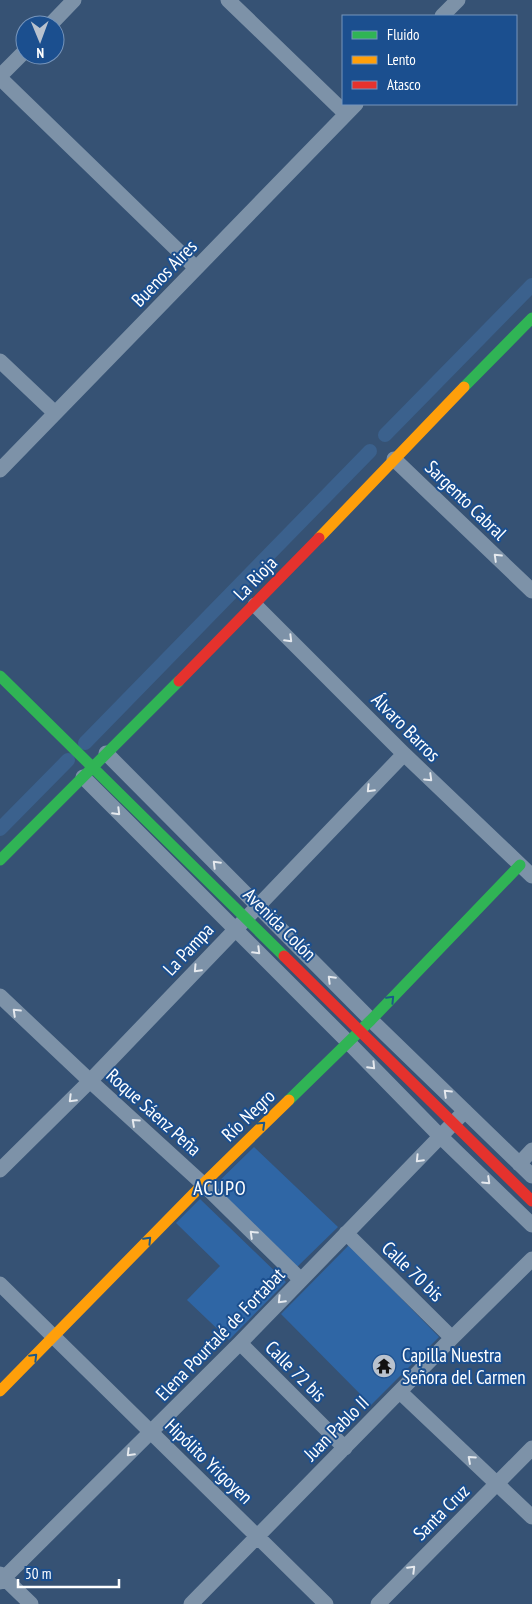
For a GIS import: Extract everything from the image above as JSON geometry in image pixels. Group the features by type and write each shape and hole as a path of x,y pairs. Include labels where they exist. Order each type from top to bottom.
{"street":[{"path":"60,15 74,0"},
{"path":"228,0 342,101"},
{"path":"443,15 458,0"},
{"path":"15,61 0,77 196,268"},
{"name":"Buenos Aires","path":"0,470 351,109"},
{"name":"La Rioja","path":"0,860 255,605 532,318"},
{"path":"0,361 55,413"},
{"name":"Sargento Cabral","path":"394,459 532,591"},
{"name":"Álvaro Barros","path":"255,605 404,754 532,876"},
{"name":"Avenida Colón","path":"0,676 234,929 440,1136 532,1225"},
{"name":"Avenida Colón","path":"106,753 371,1020 532,1176"},
{"name":"La Pampa","path":"0,1170 90,1081 404,754"},
{"name":"Avenida Colón","path":"88,772 246,917 452,1124 532,1201"},
{"name":"Río Negro","path":"0,1391 203,1184 371,1020 520,865"},
{"name":"Roque Sáenz Peña","path":"0,996 203,1184 301,1280"},
{"name":"Elena Pourtalé de Fortabat","path":"1,1578 240,1343 465,1111"},
{"path":"519,1164 532,1150"},
{"name":"Calle 70 bis","path":"346,1233 452,1338"},
{"name":"Juan Pablo II","path":"191,1604 532,1259"},
{"name":"Hipólito Yrigoyen","path":"0,1284 326,1604"},
{"name":"Calle 72 bis","path":"240,1343 345,1448"},
{"path":"400,1392 532,1517"},
{"name":"Santa Cruz","path":"378,1604 532,1448"},
{"path":"1,1578 31,1604"}],"shaded area":[{"path":"254,1147 338,1227 297,1267 214,1186"},
{"path":"200,1199 286,1282 229,1340 187,1300 220,1266 176,1223"},
{"path":"349,1245 439,1337 371,1405 281,1314"}],"waterway":[{"path":"385,435 532,285"},
{"path":"85,743 370,451"},
{"path":"0,829 68,760"}],"traffic: fast":[{"path":"464,387 532,318"},
{"path":"0,676 284,956"},
{"path":"0,860 179,681"},
{"path":"289,1100 371,1020 520,865"}],"traffic: slow":[{"path":"319,538 464,387"},
{"path":"0,1391 203,1184 289,1100"}],"traffic: jam":[{"path":"179,681 319,538"},
{"path":"284,956 532,1201"}],"place":[{"name":"Capilla Nuestra Señora del Carmen","path":"384,1366"}],"district":[{"name":"ACUPO","path":"220,1188"}]}
